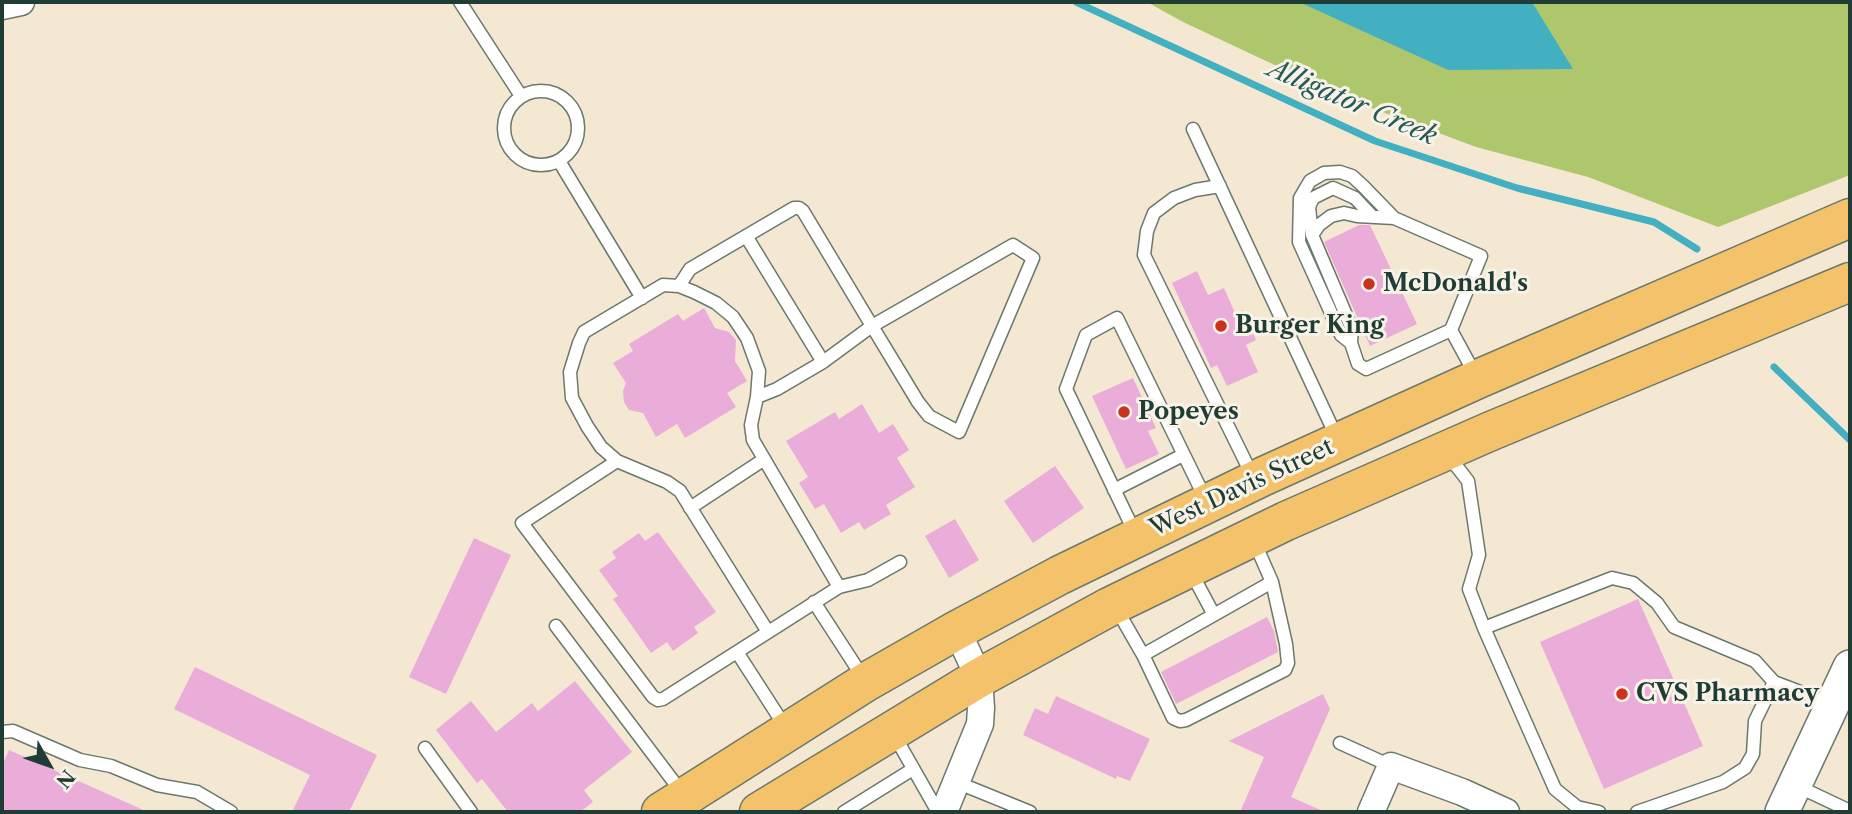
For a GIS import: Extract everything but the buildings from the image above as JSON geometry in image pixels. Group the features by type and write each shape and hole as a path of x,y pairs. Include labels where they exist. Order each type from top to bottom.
{"main road":[{"name":"West Davis Street","path":"673,805 866,682 957,630 1137,537 1478,379 1850,218"},
{"name":"West Davis Street","path":"774,808 891,730 979,678 1115,605 1252,537 1445,451 1849,283"},
{"path":"1445,451 1470,428 1481,405 1478,379"}],"street":[{"path":"2,6 21,2"},
{"path":"944,812 980,724 979,678 957,630"},
{"path":"1789,798 1850,667"},
{"path":"1371,812 1391,766 1462,792 1506,812"}],"lane":[{"path":"460,2 521,96"},
{"path":"541,90 551,91 569,102 575,111 579,131 576,141 570,153 559,161 534,165 512,152 505,140 503,127 506,114 521,96 541,90"},
{"path":"1193,129 1339,442"},
{"path":"559,161 642,298"},
{"path":"1351,343 1341,335 1299,242 1300,198 1310,181 1324,173 1340,172 1352,176 1394,218"},
{"path":"1220,186 1195,190 1174,198 1154,213 1147,231 1143,255 1254,481"},
{"path":"1312,235 1331,216 1344,214 1394,218 1480,256 1451,330 1366,369 1358,364 1351,343 1352,329 1312,235 1309,207 1313,198 1333,188 1355,198 1372,216"},
{"path":"679,286 690,269 794,208 799,208 803,211 872,327 918,402 929,416 959,432 1033,258 1013,245 872,327 823,362 777,389 757,397"},
{"path":"746,236 823,362"},
{"path":"768,632 680,491 617,461 601,447 582,417 572,398 570,372 584,332 663,285 679,286 716,303 733,317 754,354 759,371 751,432 764,460 839,587"},
{"path":"1137,537 1066,389 1086,335 1117,318 1207,503"},
{"path":"1451,330 1478,379"},
{"path":"1445,451 1468,481 1479,555 1469,589 1484,628 1555,789 1577,807 1599,812"},
{"path":"1114,490 1183,455"},
{"path":"690,508 764,460"},
{"path":"617,461 522,523 653,697 663,699 839,587 868,580 900,562"},
{"path":"1115,605 1173,718 1180,721 1285,670 1288,663 1286,644 1272,582 1252,537"},
{"path":"1189,568 1214,615"},
{"path":"1484,628 1612,578 1633,583 1657,603 1674,627 1755,661 1774,681 1832,704"},
{"path":"1143,655 1272,582"},
{"path":"814,602 866,682"},
{"path":"556,626 673,805"},
{"path":"737,652 788,731"},
{"path":"1637,812 1724,782 1745,768 1753,754 1755,721 1774,681"},
{"path":"891,730 938,812"},
{"path":"2,732 13,731 80,760 111,766 157,785 197,792 231,812"},
{"path":"1340,743 1391,766"},
{"path":"425,748 471,812"},
{"path":"844,812 913,769"},
{"path":"956,782 1030,812"},
{"path":"1789,798 1850,811"}],"green space":[{"path":"1147,2 1850,2 1850,175 1718,227 1588,177 1476,147 1345,98 1183,22"}],"water":[{"path":"1299,2 1532,2 1573,69 1448,70"}],"waterway":[{"name":"Alligator Creek","path":"1076,2 1375,141 1517,188 1654,222 1697,249"},
{"name":"Alligator Creek","path":"1774,367 1850,440"}],"place":[{"name":"McDonald's","path":"1369,284"},
{"name":"Burger King","path":"1221,326"},
{"name":"Popeyes","path":"1124,412"},
{"name":"CVS Pharmacy","path":"1622,694"}]}
